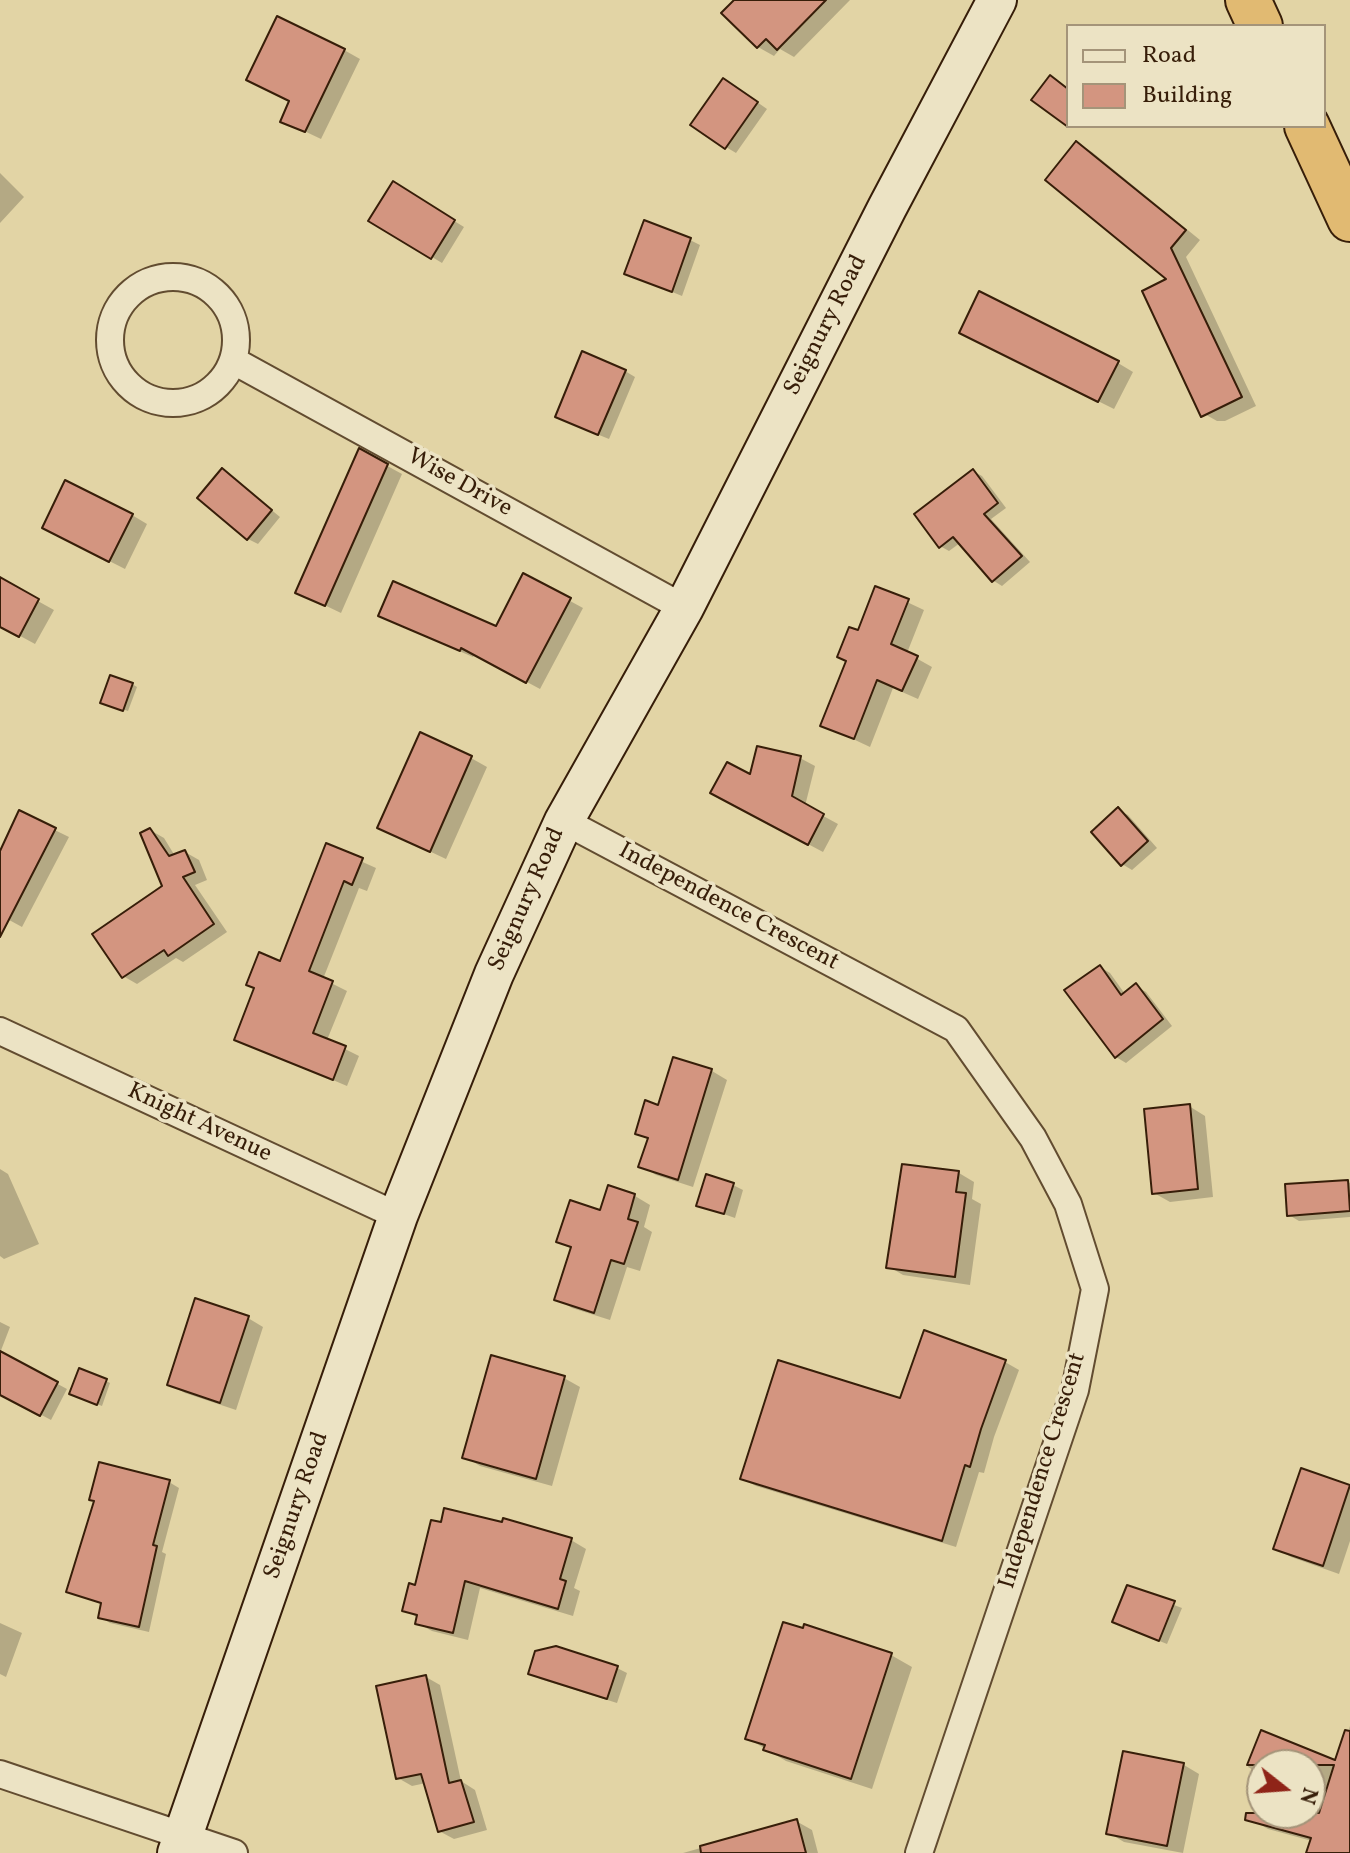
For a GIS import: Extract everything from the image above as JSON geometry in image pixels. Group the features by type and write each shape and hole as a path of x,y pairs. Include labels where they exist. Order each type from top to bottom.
{"highway":[{"path":"1248,0 1259,24"},
{"path":"1278,24 1282,0"},
{"path":"1308,128 1350,219"}],"main road":[{"name":"Seignury Road","path":"180,1844 398,1216 494,974 564,821 684,608 887,208 997,0"}],"street":[{"path":"166,276 187,278 207,286 223,300 233,318 237,339 234,361 224,379 209,393 190,402 170,404 150,400 132,389 119,374 112,354 110,334 116,313 128,295 146,283 166,276"},
{"name":"Wise Drive","path":"234,361 684,608"},
{"name":"Independence Crescent","path":"564,821 956,1029 1033,1138 1068,1204 1095,1289 1075,1390 919,1853"},
{"name":"Knight Avenue","path":"0,1031 398,1216"},
{"path":"0,1774 180,1844 234,1853"}],"building":[{"path":"734,0 826,0 777,50 766,39 757,48 721,13"},
{"path":"277,16 345,49 305,132 280,122 289,101 246,80"},
{"path":"1050,75 1066,87 1066,126 1031,100"},
{"path":"723,78 758,102 725,149 690,125"},
{"path":"1076,141 1186,230 1171,248 1242,397 1201,417 1142,291 1166,279 1045,180"},
{"path":"393,181 455,220 431,259 368,221"},
{"path":"644,220 691,238 672,292 624,274"},
{"path":"979,291 1119,361 1098,402 959,333"},
{"path":"582,351 626,370 598,435 555,417"},
{"path":"359,448 388,464 325,606 295,593"},
{"path":"222,468 272,510 247,540 197,498"},
{"path":"973,469 998,503 984,514 1022,556 992,582 953,537 939,548 914,514"},
{"path":"65,480 133,514 109,562 42,528"},
{"path":"523,573 571,598 526,683 461,648 460,651 378,616 393,581 496,626"},
{"path":"0,577 39,599 19,637 0,627"},
{"path":"875,586 909,599 891,644 918,656 902,691 877,680 854,739 820,726 846,661 837,657 849,627 858,630"},
{"path":"110,675 133,683 123,711 100,703"},
{"path":"420,732 472,756 430,852 377,828"},
{"path":"757,746 801,756 792,796 824,814 808,845 710,793 727,762 750,774"},
{"path":"1118,807 1148,841 1121,866 1091,832"},
{"path":"19,810 56,828 0,937 0,851"},
{"path":"150,828 169,856 185,850 195,872 183,877 214,924 168,956 164,950 122,978 92,934 162,886 140,833"},
{"path":"326,843 363,858 352,885 344,881 309,971 333,981 313,1033 346,1046 333,1080 234,1040 254,988 246,985 259,952 280,961"},
{"path":"1100,965 1121,995 1136,983 1163,1019 1115,1058 1064,990"},
{"path":"673,1057 712,1069 678,1180 638,1167 648,1138 635,1134 645,1100 658,1105"},
{"path":"1190,1104 1198,1189 1152,1194 1144,1109"},
{"path":"902,1164 959,1171 956,1192 966,1193 955,1277 886,1268"},
{"path":"706,1174 734,1183 724,1214 696,1206"},
{"path":"1348,1180 1350,1211 1287,1216 1285,1184"},
{"path":"608,1185 635,1194 628,1219 638,1222 624,1264 611,1260 594,1313 554,1300 571,1247 556,1242 570,1200 600,1210"},
{"path":"195,1298 249,1316 220,1403 167,1385"},
{"path":"924,1330 1006,1360 970,1467 965,1465 942,1541 740,1479 778,1360 900,1398"},
{"path":"0,1351 58,1382 40,1416 0,1395"},
{"path":"491,1355 565,1376 536,1479 462,1458"},
{"path":"79,1368 107,1379 97,1405 69,1394"},
{"path":"99,1462 170,1480 153,1545 157,1546 139,1627 98,1618 101,1603 66,1592 94,1501 89,1500"},
{"path":"1301,1468 1350,1485 1323,1566 1273,1549"},
{"path":"444,1508 502,1522 503,1518 572,1538 560,1579 566,1581 558,1609 465,1581 453,1633 415,1624 417,1615 402,1611 409,1583 415,1585 431,1520 441,1522"},
{"path":"1127,1585 1175,1601 1159,1641 1112,1622"},
{"path":"783,1622 803,1628 804,1624 892,1653 851,1779 763,1750 765,1745 745,1739"},
{"path":"556,1646 618,1666 607,1699 528,1674 535,1651"},
{"path":"426,1675 449,1783 461,1780 474,1822 438,1832 421,1774 396,1779 376,1686"},
{"path":"1261,1730 1308,1749 1253,1749"},
{"path":"1345,1730 1350,1731 1350,1853 1306,1853 1311,1838 1278,1829 1326,1829 1326,1791 1334,1765 1326,1765 1326,1756 1335,1760"},
{"path":"1123,1751 1184,1763 1167,1846 1106,1834"},
{"path":"797,1819 806,1853 701,1853 700,1846"}]}
